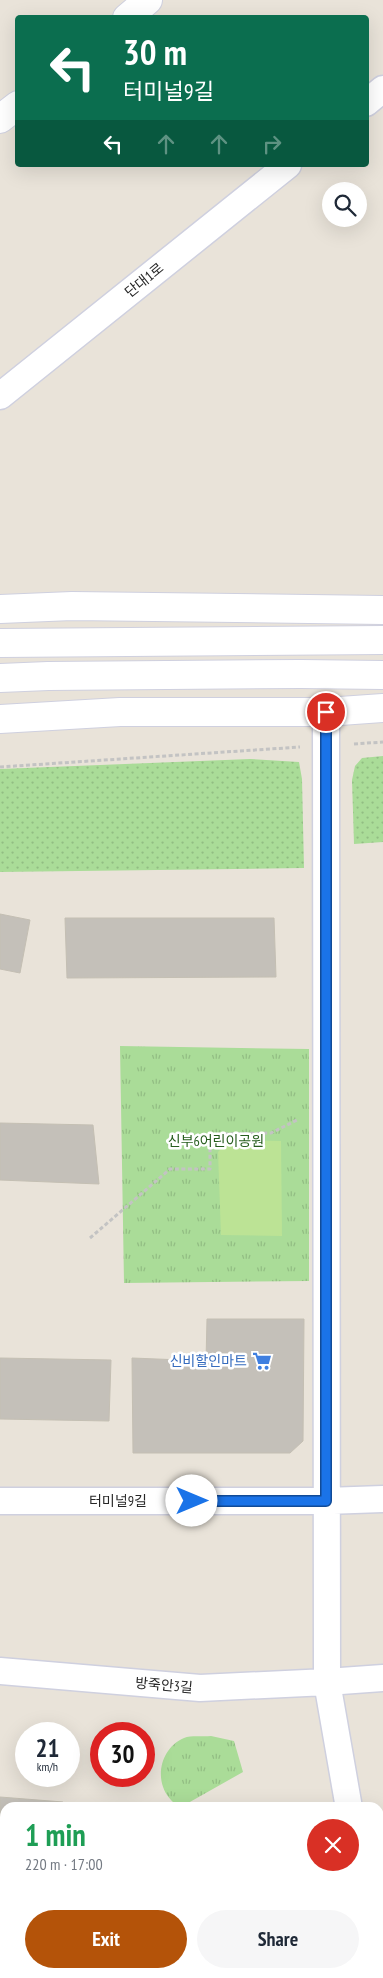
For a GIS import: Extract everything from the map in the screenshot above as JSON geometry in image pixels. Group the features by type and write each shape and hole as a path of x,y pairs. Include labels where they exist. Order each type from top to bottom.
{"main road":[{"path":"130,15 148,0"},
{"path":"0,119 15,107"},
{"path":"0,608 72,606 383,610"},
{"path":"0,643 383,640"},
{"path":"0,678 301,674 383,676"},
{"path":"0,719 120,712 326,712 383,708"}],"street":[{"path":"369,101 383,89"},
{"name":"단대1로","path":"0,396 286,167"},
{"path":"326,712 327,1682 348,1802"},
{"name":"터미널9길","path":"0,1501 326,1501 383,1499"},
{"name":"방죽안3길","path":"0,1671 200,1688 383,1678"}],"path":[{"path":"0,767 383,742"},
{"path":"90,1238 170,1169 210,1169 210,1144 222,1134 271,1133 297,1118 326,1120"}],"green space":[{"path":"383,756 383,842 354,844 352,780 355,766 362,758"},
{"path":"250,759 299,762 302,779 304,868 0,872 0,769"},
{"name":"신부6어린이공원","path":"120,1046 309,1049 309,1281 124,1283"},
{"path":"229,1140 281,1141 282,1236 221,1235 218,1152"},
{"path":"211,1736 234,1741 243,1772 190,1802 173,1802 165,1792 162,1784 162,1766 169,1749 184,1738"}],"building":[{"path":"0,914 30,920 20,973 0,969"},
{"path":"65,918 274,918 276,977 67,978"},
{"path":"0,1123 93,1125 99,1184 0,1180"},
{"path":"207,1319 304,1319 303,1441 290,1453 133,1453 132,1358 206,1361"},
{"path":"0,1358 111,1360 109,1421 0,1419"},
{"path":"0,1797 63,1802 0,1802"}],"place":[{"name":"신비할인마트","path":"262,1361"}],"route":[{"path":"192,1501 326,1501 326,712"}]}
